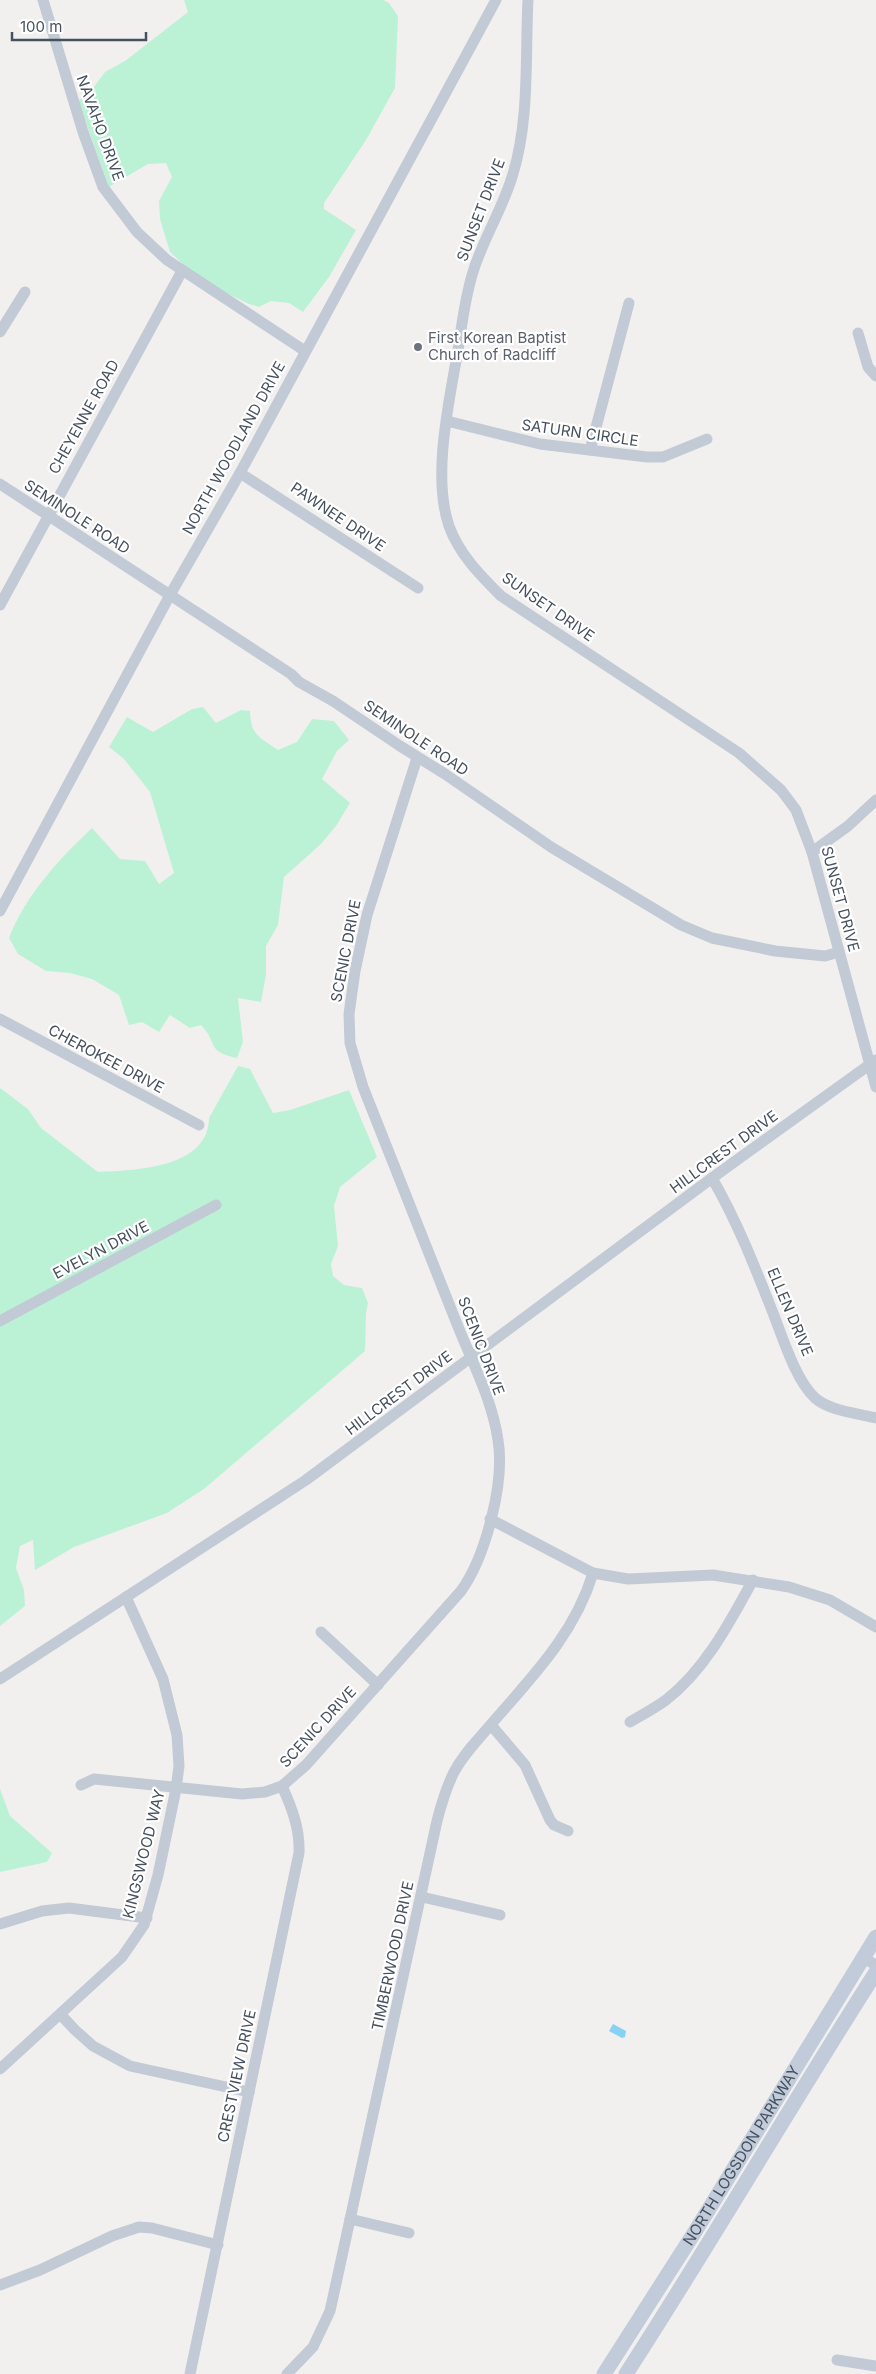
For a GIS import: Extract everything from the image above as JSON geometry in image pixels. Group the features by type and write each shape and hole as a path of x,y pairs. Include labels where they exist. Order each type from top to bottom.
{"main road":[{"name":"NORTH LOGSDON PARKWAY","path":"607,2373 738,2159 870,1961 876,1937"},
{"name":"NORTH LOGSDON PARKWAY","path":"626,2374 790,2107 876,1972"},
{"path":"738,2159 753,2170"}],"street":[{"name":"NAVAHO DRIVE","path":"43,0 83,132 103,187 120,210 147,242 182,271 305,351"},
{"name":"NORTH WOODLAND DRIVE","path":"0,911 170,595 240,473 496,0"},
{"name":"SUNSET DRIVE","path":"528,0 524,101 520,144 512,178 472,272 447,421 442,481 445,512 455,540 476,571 501,596 700,727 766,774 796,810 812,852 839,952 873,1063 876,1087"},
{"name":"CHEYENNE ROAD","path":"0,605 182,271"},
{"path":"0,332 25,292"},
{"path":"590,450 629,303"},
{"path":"858,333 868,367 876,376"},
{"name":"SATURN CIRCLE","path":"447,421 540,444 656,458 678,452 707,439"},
{"name":"PAWNEE DRIVE","path":"240,473 418,588"},
{"name":"SEMINOLE ROAD","path":"0,484 417,758 445,774 551,847 668,917 697,932 720,940 775,951 825,956 839,952"},
{"name":"SCENIC DRIVE","path":"81,1786 94,1779 176,1789 242,1794 259,1793 282,1786 315,1756 469,1580 481,1554 490,1519 499,1464 498,1440 492,1416 472,1358 363,1087 350,1043 350,1014 355,971 366,915 417,758"},
{"path":"812,852 848,826 876,800"},
{"name":"CHEROKEE DRIVE","path":"0,1019 199,1125"},
{"name":"HILLCREST DRIVE","path":"0,1679 306,1480 712,1178 873,1063"},
{"name":"ELLEN DRIVE","path":"712,1178 730,1211 790,1356 805,1385 816,1398 832,1407 876,1418"},
{"name":"EVELYN DRIVE","path":"0,1321 216,1205"},
{"path":"490,1519 593,1574 628,1579 713,1575 753,1580 816,1594 842,1606 876,1627"},
{"name":"TIMBERWOOD DRIVE","path":"287,2374 313,2347 325,2324 422,1897 437,1821 447,1788 462,1758 562,1640 581,1605 593,1574"},
{"path":"630,1722 664,1702 693,1674 707,1656 753,1580"},
{"name":"KINGSWOOD WAY","path":"0,2070 122,1957 140,1932 146,1918 176,1789 178,1750 175,1719 163,1678 126,1597"},
{"path":"322,1632 378,1685"},
{"path":"491,1725 525,1765 550,1820 554,1825 568,1831"},
{"name":"CRESTVIEW DRIVE","path":"190,2374 299,1853 296,1825 282,1786"},
{"path":"422,1897 500,1915"},
{"path":"0,1924 42,1911 69,1908 146,1918"},
{"path":"61,2014 93,2046 130,2066 249,2092"},
{"path":"350,2219 409,2233"},
{"path":"0,2285 40,2270 119,2233 139,2227 152,2228 218,2245"},
{"path":"837,2360 876,2366"}],"green space":[{"path":"184,0 383,0 389,3 398,16 395,88 366,140 324,203 324,209 356,230 329,277 303,312 289,303 271,301 259,307 249,304 220,290 188,269 170,252 160,219 159,201 172,177 166,163 148,164 109,187 78,101 93,88 105,72 125,61 188,12"},
{"path":"203,707 216,723 241,710 250,711 254,731 261,739 278,750 297,742 312,719 334,721 349,740 337,751 322,779 350,803 336,826 321,844 284,877 278,925 266,946 266,975 261,1002 238,998 243,1042 237,1058 220,1053 201,1025 190,1028 170,1015 159,1032 142,1022 129,1025 119,995 92,979 70,973 46,971 18,954 9,938 24,907 44,879 67,852 92,828 120,859 145,861 159,884 174,873 150,792 124,759 109,747 127,717 153,732 192,709"},
{"path":"238,1066 250,1069 273,1113 290,1110 349,1090 377,1157 340,1187 334,1206 338,1246 331,1264 333,1276 344,1285 362,1288 368,1303 365,1351 204,1489 167,1513 74,1547 35,1570 33,1540 20,1546 16,1568 24,1590 25,1606 0,1626 0,1088 28,1109 41,1128 98,1172 130,1170 167,1163 183,1157 196,1148 205,1135 209,1118"},
{"path":"0,1789 10,1816 52,1853 47,1862 0,1872"}],"water":[{"path":"613,2024 626,2031 625,2037 622,2038 609,2031"}],"place":[{"name":"First Korean Baptist Church of Radcliff","path":"418,347"}]}
